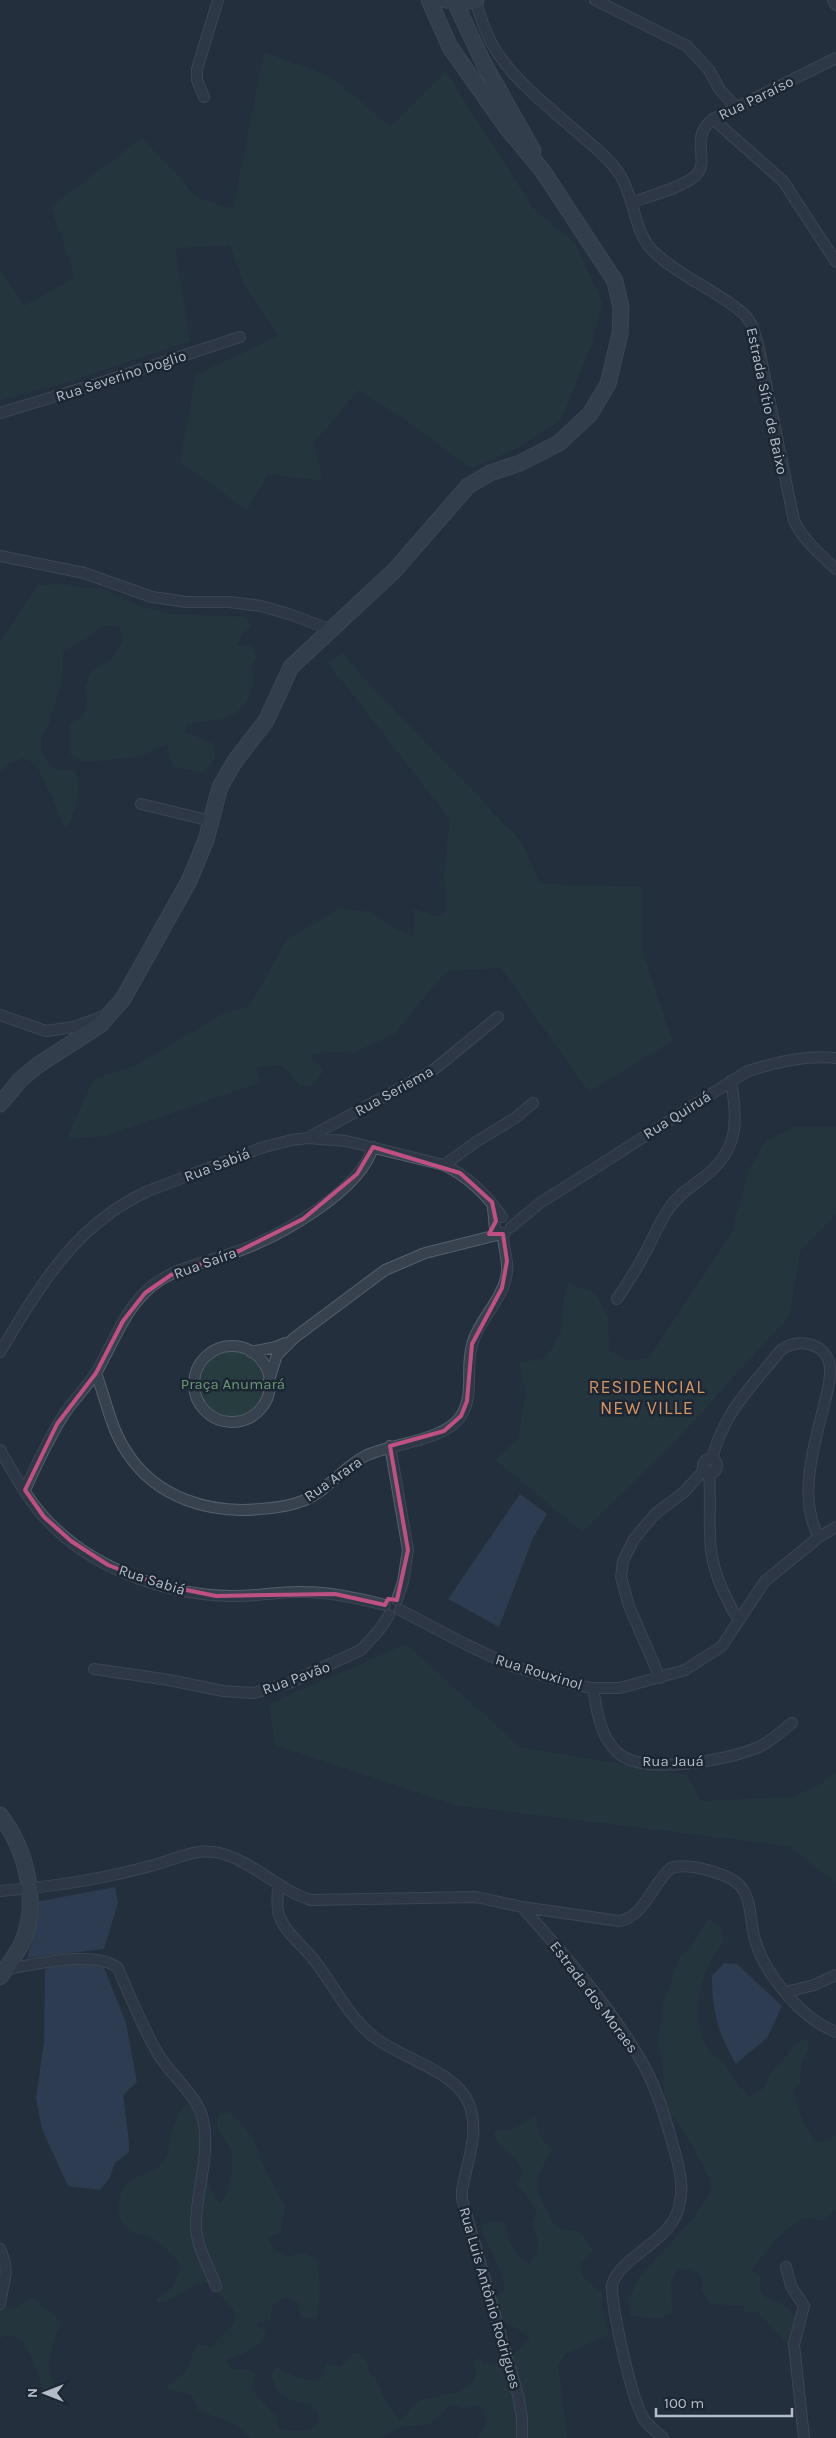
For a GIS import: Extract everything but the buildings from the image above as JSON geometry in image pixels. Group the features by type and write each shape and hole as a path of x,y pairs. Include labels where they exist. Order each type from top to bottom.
{"main road":[{"path":"0,1104 20,1080 38,1065 100,1025 123,999 189,881 203,847 220,787 228,772 266,721 291,667 395,570 468,486 490,473 520,463 559,443 590,414 608,384 620,334 621,307 619,292 610,273 542,170 507,128 450,47 428,0"},
{"path":"475,1 451,0 484,64 529,141 542,170"},
{"path":"0,1814 17,1843 24,1862 29,1889 27,1926 21,1944 3,1973"}],"street":[{"path":"204,97 197,80 198,69 218,0"},
{"path":"595,0 687,46 709,70 720,90 736,108"},
{"path":"833,0 836,5"},
{"name":"Estrada Sítio de Baixo","path":"475,1 490,39 505,63 526,87 614,167 633,202 639,228 648,246 654,253 734,305 746,315 752,325 758,344 794,521 800,534 836,570"},
{"name":"Rua Paraíso","path":"633,202 694,177 701,162 700,137 702,130 713,119 836,58"},
{"path":"713,119 783,182 836,262"},
{"name":"Rua Severino Doglio","path":"0,413 240,337"},
{"path":"0,556 84,573 152,597 170,601 229,602 261,606 290,614 332,630"},
{"path":"141,804 211,821"},
{"path":"0,1015 46,1031 74,1027 112,1013"},
{"name":"Rua Seriema","path":"308,1138 432,1071 498,1017"},
{"name":"Rua Quiruá","path":"294,1338 385,1270 425,1253 480,1239 531,1210 746,1072 765,1065 803,1058 836,1058"},
{"path":"616,1299 642,1259 670,1207 684,1192 718,1166 727,1154 734,1135 736,1121 731,1081"},
{"path":"444,1166 464,1153 469,1147 515,1118 533,1103"},
{"name":"Rua Sabiá","path":"0,1352 53,1270 86,1231 104,1216 128,1200 148,1191 203,1172 261,1148 291,1140 330,1138 373,1147 444,1166 458,1172 492,1202 503,1226"},
{"name":"Rua Saíra","path":"25,1490 57,1424 96,1373 124,1321 152,1287 185,1268 255,1244 303,1219 336,1194 357,1174 370,1158 373,1147"},
{"path":"458,1172 464,1153"},
{"name":"Rua Arara","path":"96,1373 116,1431 135,1463 156,1482 178,1497 209,1508 243,1510 293,1504 318,1493 358,1460 390,1446 444,1431 461,1416 467,1400 472,1344 502,1288 507,1270 503,1226"},
{"path":"251,1352 276,1347 294,1338"},
{"path":"269,1380 263,1362 251,1352 233,1346 220,1347 208,1354 200,1363 195,1375 194,1388 198,1401 216,1419 229,1422 242,1420 254,1415 263,1405 268,1393 269,1380 277,1356 294,1338"},
{"path":"738,1619 714,1572 709,1544 712,1467 722,1432 734,1406 780,1351 791,1344 811,1344 825,1354 830,1368 829,1387 814,1453 809,1497 813,1525 819,1537"},
{"path":"390,1446 408,1550 403,1582 397,1600 400,1610 395,1615 387,1610 390,1600 397,1600"},
{"name":"Rua Sabiá","path":"0,1450 44,1517 70,1542 108,1565 157,1584 194,1593 216,1596 251,1596 303,1592 335,1594 387,1610"},
{"path":"660,1678 629,1606 621,1576 623,1560 630,1546 655,1514 712,1467"},
{"name":"Rua Rouxinol","path":"400,1610 512,1666 565,1683 593,1688 620,1688 660,1678 696,1665 722,1646 738,1619 765,1581 819,1537 835,1529"},
{"path":"729,1603 748,1605"},
{"name":"Rua Pavão","path":"94,1669 170,1680 223,1691 254,1693 289,1683 361,1650 375,1635 387,1610"},
{"name":"Rua Jauá","path":"593,1688 598,1715 606,1737 618,1753 637,1762 680,1764 722,1759 762,1745 792,1724"},
{"path":"0,1890 29,1889 111,1875 182,1855 208,1852 221,1854 253,1867 278,1884 311,1900 456,1896 623,1920 637,1911 671,1868 701,1869 722,1874 736,1882 743,1889 759,1953 786,1992 816,2022 836,2032"},
{"name":"Rua Luis Antônio Rodrigues","path":"278,1884 277,1908 281,1921 314,1960 358,2021 381,2042 452,2081 463,2093 469,2104 474,2129 462,2190 462,2199 518,2395 522,2438"},
{"name":"Estrada dos Moraes","path":"522,1907 560,1950 627,2037 640,2059 664,2114 681,2172 682,2192 678,2211 672,2225 662,2236 617,2274 612,2284 630,2377 639,2409 649,2425 663,2438"},
{"path":"3,1973 59,1961 96,1959 105,1960 118,1968 140,2018 159,2054 202,2114 205,2134 204,2165 196,2223 197,2234 216,2286"},
{"path":"786,1992 814,1985 836,1976"},
{"path":"0,2249 6,2261 7,2269 0,2299"},
{"path":"786,2267 791,2286 804,2306 794,2344 804,2438"}],"highlighted area":[{"path":"373,1147 460,1173 492,1202 496,1221 489,1234 503,1234 507,1261 502,1288 472,1344 467,1401 461,1416 444,1431 390,1446 408,1550 397,1600 388,1599 385,1605 335,1594 216,1596 157,1584 108,1565 71,1541 44,1517 25,1490 57,1424 96,1373 123,1321 145,1293 171,1275 239,1251 303,1219 357,1174"}],"green space":[{"path":"264,52 330,76 391,127 446,72 533,208 576,245 602,302 592,343 561,420 512,451 470,468 397,414 359,390 314,442 323,481 268,474 247,510 180,462 196,375 278,336 243,282 230,245 175,248 190,341 58,385 0,400 0,270 24,306 75,277 51,207 142,138 198,198 233,209"},
{"path":"65,584 80,588 101,588 142,607 170,614 244,617 252,626 243,633 236,645 250,646 257,659 251,666 253,685 251,694 242,708 226,717 186,725 186,732 213,744 214,760 203,773 172,766 167,744 140,756 97,761 83,761 70,754 69,725 83,716 87,702 85,687 91,671 111,659 124,639 119,626 102,626 92,635 63,651 62,680 49,723 42,735 41,750 47,762 57,771 74,770 77,777 77,798 68,826 63,826 36,764 23,758 9,764 0,771 0,641 39,585"},
{"path":"343,653 371,686 521,841 540,884 643,887 643,954 672,1041 589,1092 501,968 446,971 394,1034 353,1053 329,1052 309,1055 324,1070 314,1084 301,1087 281,1065 256,1067 261,1082 105,1136 66,1139 94,1079 135,1066 223,1014 250,1006 287,939 339,908 369,912 395,929 414,937 414,909 438,917 446,910 444,875 450,819 328,663"},
{"path":"794,1127 836,1127 836,1214 800,1251 790,1315 671,1446 582,1532 496,1460 518,1438 526,1393 519,1363 546,1358 561,1333 564,1297 568,1283 596,1294 608,1317 609,1350 628,1361 649,1358 732,1233 749,1169 766,1141"},
{"name":"Praça Anumará","path":"233,1351 245,1354 256,1361 263,1372 266,1384 263,1396 256,1407 245,1414 233,1417 221,1414 210,1407 203,1396 200,1384 203,1372 210,1361 221,1354"},
{"path":"406,1644 520,1747 686,1775 702,1801 793,1797 823,1783 836,1772 836,1883 789,1846 455,1805 275,1745 269,1704"},
{"path":"709,1919 721,1926 724,1940 711,1959 704,1975 699,1997 698,2009 701,2032 709,2051 724,2063 738,2084 749,2096 762,2090 772,2072 794,2046 804,2039 808,2041 809,2047 802,2063 799,2086 795,2087 798,2108 815,2142 830,2140 836,2135 836,2210 824,2220 805,2219 792,2225 768,2249 752,2270 761,2276 760,2289 766,2298 784,2305 797,2317 791,2343 786,2343 757,2311 744,2313 744,2306 710,2304 702,2291 702,2277 691,2268 677,2270 671,2282 672,2313 660,2318 631,2316 627,2297 631,2296 637,2280 695,2216 712,2191 709,2176 677,2120 670,2114 665,2103 663,2071 658,2042 663,2005 679,1959 690,1949"},
{"path":"186,2104 194,2110 203,2126 208,2183 215,2200 221,2203 225,2198 231,2177 232,2155 217,2125 220,2114 230,2112 253,2140 285,2207 281,2232 268,2239 275,2251 288,2257 302,2252 315,2257 320,2288 316,2319 301,2317 298,2302 286,2297 273,2304 270,2320 258,2322 257,2325 266,2332 259,2344 249,2351 225,2359 232,2369 250,2370 254,2373 255,2378 251,2389 277,2418 277,2429 296,2431 309,2430 314,2427 318,2416 312,2406 290,2400 281,2394 271,2376 276,2367 300,2379 318,2381 322,2377 326,2363 340,2367 353,2354 360,2353 366,2359 369,2371 376,2379 382,2394 399,2422 417,2402 450,2394 467,2387 476,2376 475,2361 481,2357 483,2364 503,2360 520,2349 530,2338 494,2314 494,2299 505,2290 504,2282 481,2226 493,2222 506,2223 506,2229 512,2246 529,2264 538,2253 538,2239 532,2223 537,2210 515,2182 523,2175 521,2168 514,2158 500,2145 494,2135 497,2130 513,2129 535,2115 541,2138 552,2151 539,2176 540,2196 557,2229 571,2230 579,2233 593,2251 580,2263 583,2277 602,2294 602,2308 609,2334 566,2354 558,2365 567,2438 476,2438 486,2425 484,2409 478,2405 464,2408 449,2404 440,2416 429,2424 401,2427 379,2438 250,2438 233,2424 197,2410 198,2407 195,2401 188,2394 165,2387 186,2372 195,2348 200,2345 212,2347 232,2327 236,2319 233,2309 209,2283 196,2284 172,2299 156,2303 158,2297 172,2288 181,2266 162,2244 129,2230 124,2226 120,2217 119,2206 124,2188 135,2178 156,2169 165,2161 173,2128 182,2107"},
{"path":"33,2297 61,2323 53,2341 49,2369 56,2392 46,2402 37,2370 26,2347 19,2339 10,2335 0,2338 0,2302 1,2305 15,2309"}],"water":[{"path":"520,1494 547,1514 533,1538 499,1627 448,1599"},
{"path":"115,1887 118,1902 104,1949 27,1958 33,1938 36,1902"},
{"path":"72,1962 103,1965 126,2023 137,2082 123,2095 129,2152 115,2163 109,2179 100,2190 68,2186 42,2129 36,2098 44,2042 45,1969"},
{"path":"724,1963 737,1964 782,2006 767,2038 736,2064 720,2032 713,2001 712,1976"}],"district":[{"name":"RESIDENCIAL NEW VILLE","path":"647,1397"}]}
